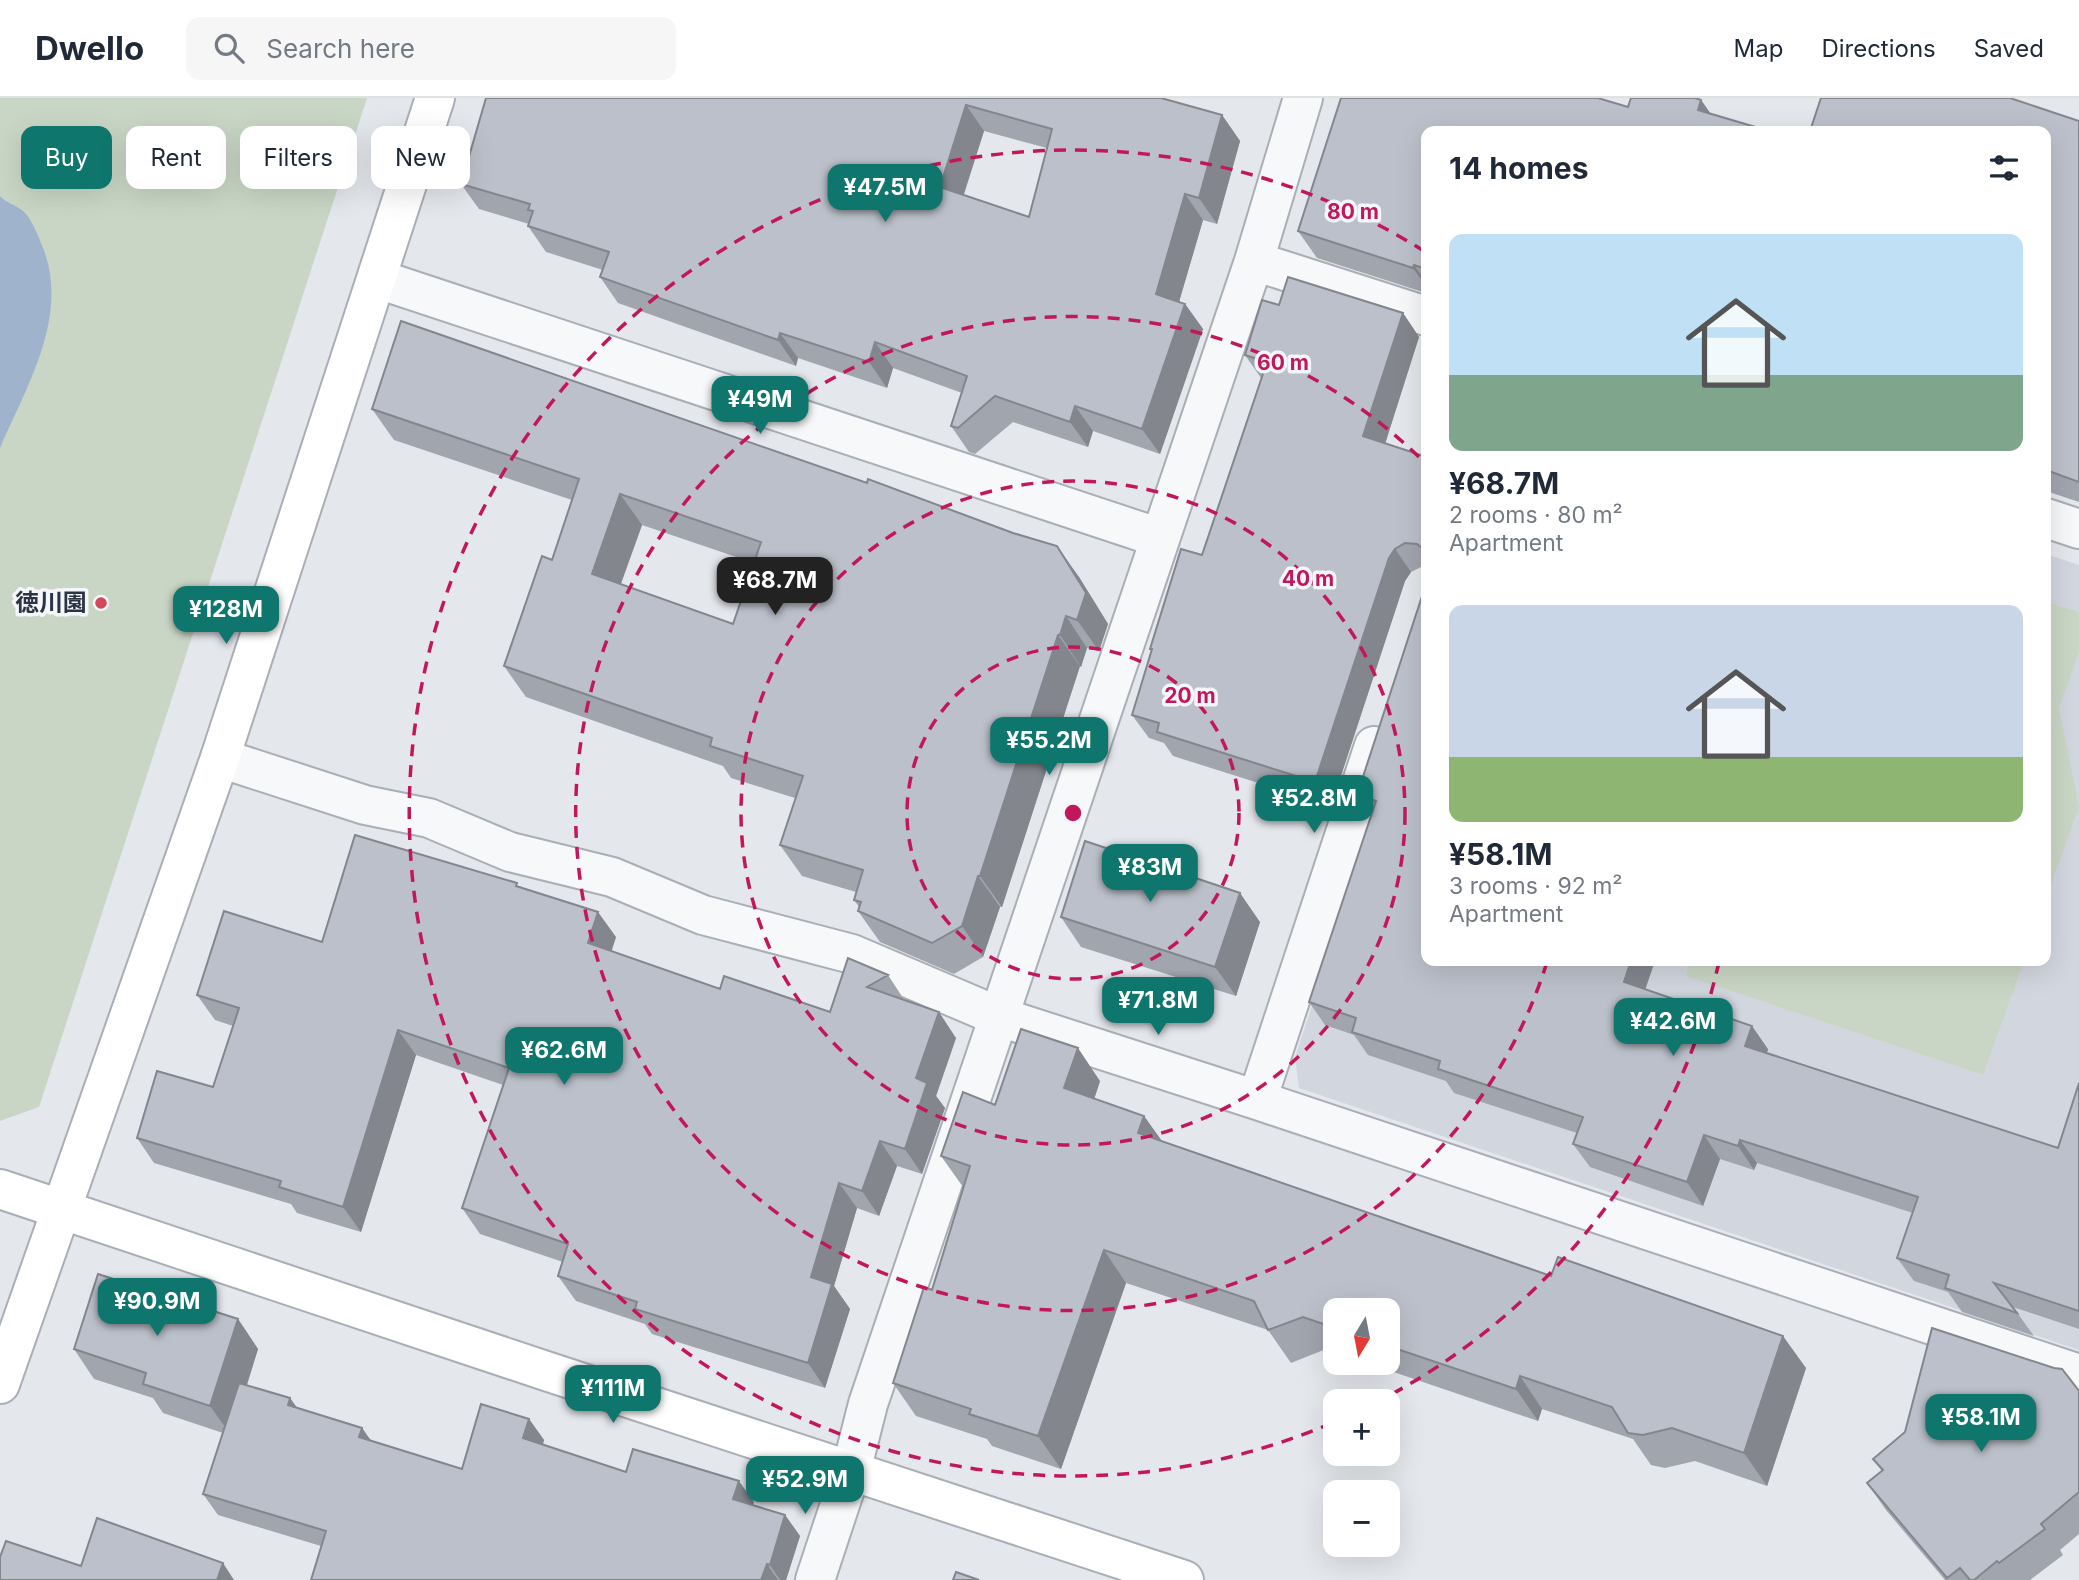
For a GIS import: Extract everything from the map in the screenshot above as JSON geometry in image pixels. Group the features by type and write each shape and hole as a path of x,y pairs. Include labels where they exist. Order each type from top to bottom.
{"street":[{"path":"0,1384 220,758 435,98"},
{"path":"815,1580 851,1471 868,1404 1254,261 1304,98"},
{"path":"1254,261 1421,314"},
{"path":"378,279 1160,537"},
{"path":"2051,520 2079,529"},
{"path":"1257,1100 1383,719"},
{"path":"220,758 365,806 429,818 510,852 612,877 704,915 852,954 1000,1017 2079,1374"},
{"path":"0,1189 1184,1580"}],"shaded area":[{"path":"2051,556 2079,565 2079,1350 1299,1088 1295,1058 1421,667 1421,966 2051,966"}],"green space":[{"name":"徳川園","path":"0,98 367,98 357,129 357,126 240,126 240,189 337,189 39,1107 0,1121"},
{"path":"2051,604 2079,612 2079,652 2059,708 2079,807 2051,885"},
{"path":"1689,966 2022,966 1983,1075 1686,976"}],"water":[{"path":"0,196 23,211 34,226 49,269 51,296 49,322 42,348 0,448"}],"building":[{"path":"486,98 1161,98 1222,115 1199,198 1185,194 1156,294 1185,304 1142,429 1075,406 1070,422 995,396 958,428 951,426 967,376 875,342 869,362 780,333 778,340 600,277 609,252 528,226 533,211 528,210 530,204 470,187 470,153","holes":["966,105 1052,129 1029,217 940,187"]},
{"path":"1341,98 1598,98 1628,107 1631,98 1695,98 1701,100 1698,110 1752,126 1421,126 1421,267 1414,265 1413,268 1298,231"},
{"path":"1821,98 2010,98 2079,121 2079,482 2051,472 2051,126 1812,126"},
{"path":"1288,277 1403,313 1363,436 1421,455 1421,547 1405,543 1395,549 1389,558 1315,782 1157,732 1159,723 1132,715 1181,549 1202,555 1267,362 1245,355 1262,300 1279,305"},
{"path":"401,321 1057,546 1086,593 1077,620 1066,616 1058,635 962,926 932,943 858,911 861,902 854,900 863,870 780,845 803,776 710,746 712,738 504,666 542,556 552,560 579,479 372,409","holes":["620,494 761,542 733,624 592,574"]},
{"path":"1421,599 1421,966 1629,966 1624,982 1752,1026 1745,1046 2058,1148 2079,1083 2079,1311 1994,1283 2017,1313 1945,1288 1949,1275 1897,1258 1918,1197 1740,1140 1738,1146 1704,1135 1687,1182 1573,1144 1583,1117 1438,1069 1440,1061 1352,1032 1356,1018 1309,1002 1376,801 1357,795"},
{"path":"355,835 517,883 516,886 598,912 588,943 720,989 724,976 830,1012 848,958 888,975 867,987 939,1012 916,1078 927,1083 905,1149 880,1141 862,1191 839,1183 811,1277 832,1284 808,1363 635,1309 637,1302 558,1276 568,1244 462,1208 509,1068 398,1030 343,1207 279,1187 281,1181 137,1138 157,1071 213,1087 239,1008 197,995 224,911 322,942"},
{"path":"1085,841 1240,893 1215,967 1061,917"},
{"path":"1021,1029 1078,1048 1064,1088 1144,1116 1138,1133 1551,1276 1558,1257 1783,1336 1744,1453 1672,1428 1643,1435 1628,1433 1612,1407 1520,1376 1516,1389 1400,1350 1400,1298 1323,1298 1323,1324 1303,1317 1268,1330 1254,1301 1104,1250 1038,1436 969,1414 971,1409 893,1383 924,1287 932,1290 970,1166 941,1156 963,1092 995,1105"},
{"path":"98,1274 238,1319 210,1406 143,1384 146,1373 74,1349"},
{"path":"1932,1328 2062,1369 2079,1391 2079,1492 2041,1524 2045,1529 1974,1580 1970,1580 1960,1568 1947,1578 1867,1483 1883,1470 1873,1459 1905,1432"},
{"path":"239,1383 290,1398 288,1405 362,1428 359,1437 462,1469 481,1404 529,1419 523,1438 626,1472 633,1449 739,1481 733,1499 785,1515 770,1565 767,1564 761,1580 311,1580 326,1531 203,1494"},
{"path":"97,1518 223,1563 217,1580 0,1580 0,1557 6,1541 81,1566"},
{"path":"956,1572 979,1580 953,1580"}],"place":[{"name":"徳川園","path":"101,603"}]}
